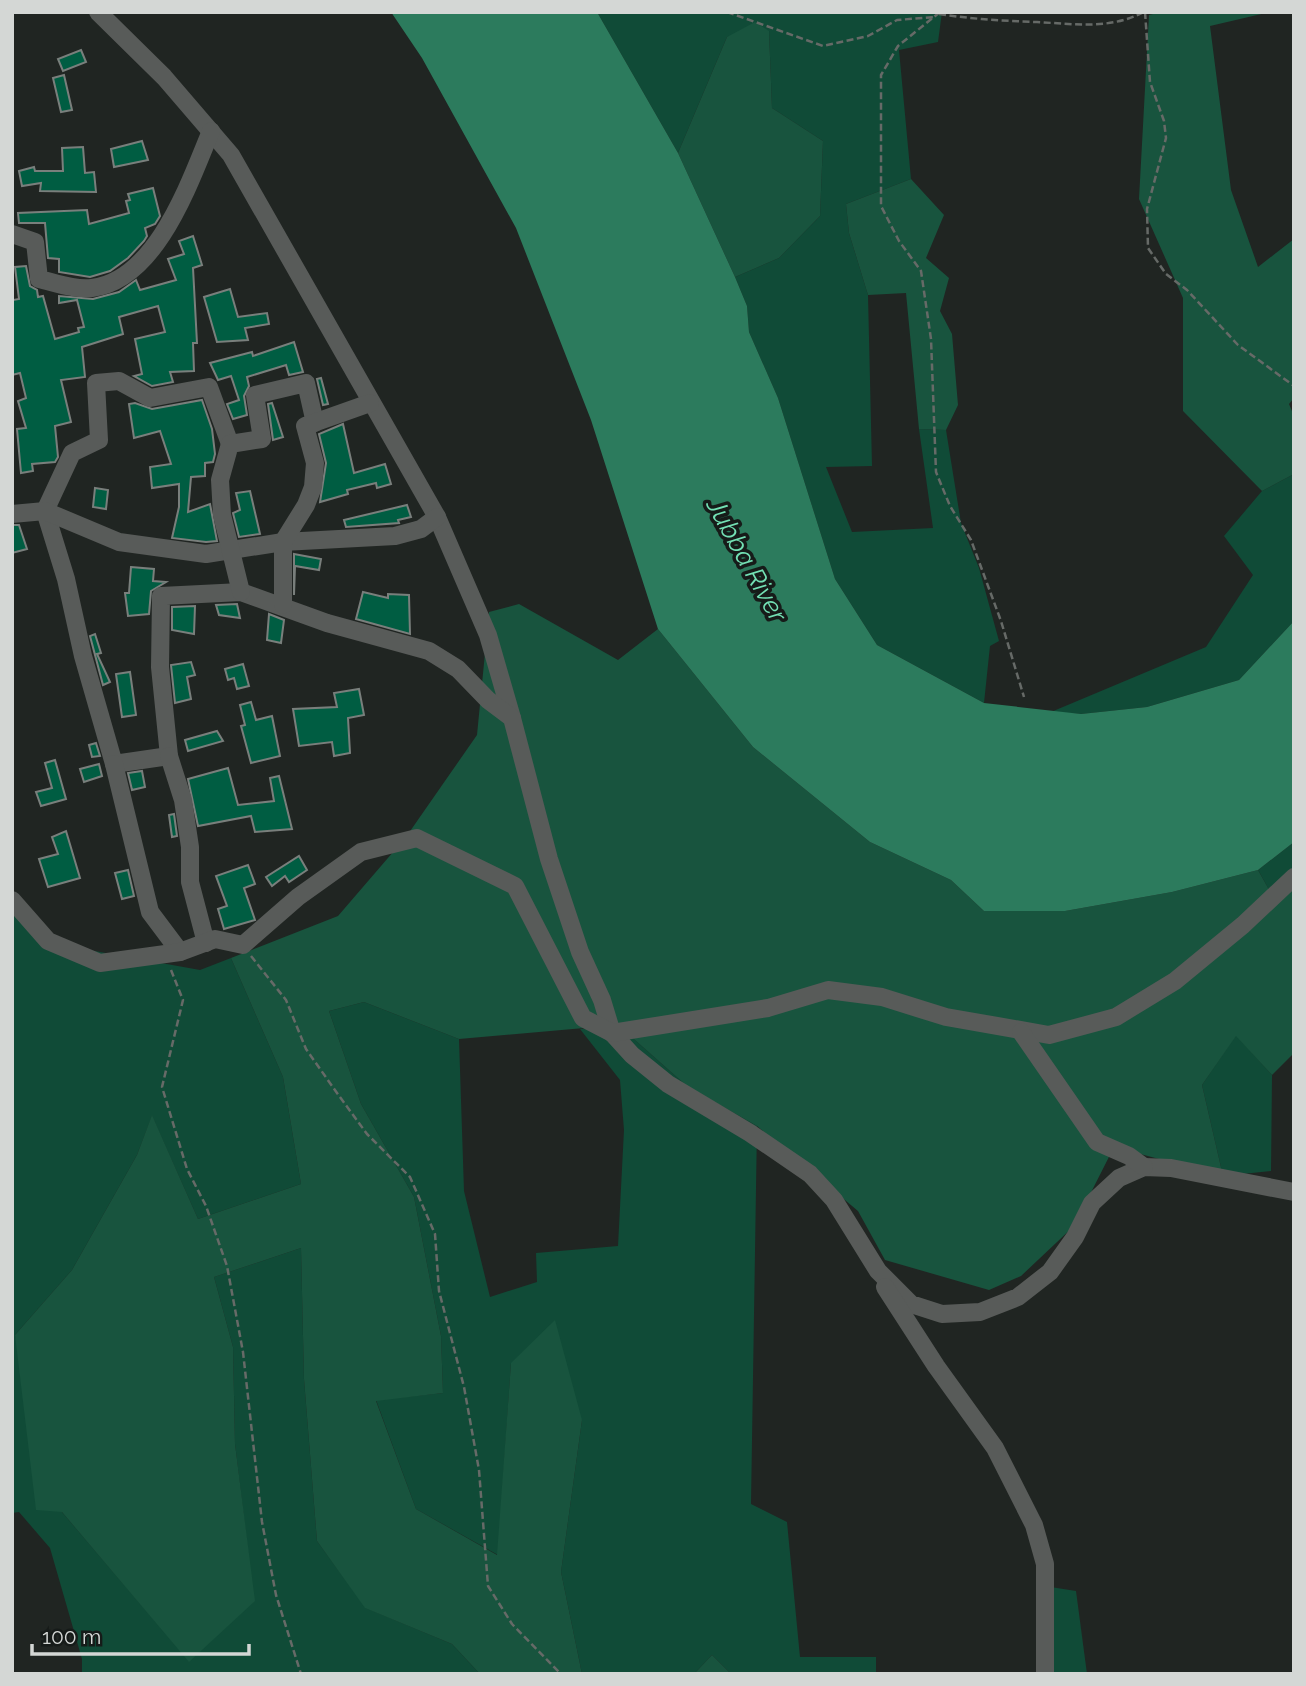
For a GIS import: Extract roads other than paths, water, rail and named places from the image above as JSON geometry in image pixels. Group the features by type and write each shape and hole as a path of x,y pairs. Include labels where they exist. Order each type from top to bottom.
{"street":[{"path":"98,12 164,77 231,155 370,403 438,517 488,635 549,859 612,1033"},
{"path":"12,234 34,242 39,279 93,288 124,276 160,237 180,205 211,131"},
{"path":"180,952 150,912 114,764 83,656 66,579 45,511 72,453 99,440 96,383 118,381 150,398 209,387 230,444 220,480 222,515 241,592"},
{"path":"230,444 262,439 255,395 306,383 316,423"},
{"path":"283,605 283,542 311,497 315,463 305,426 370,403"},
{"path":"12,514 45,511 118,542 206,554 283,542 395,536 421,529 438,517"},
{"path":"206,943 190,882 190,847 183,800 169,756 160,667 162,596 241,592 327,623 429,651 458,668 488,700 512,718"},
{"path":"114,764 169,756"},
{"path":"12,900 48,941 100,963 180,952 215,939 243,945 298,897 361,852 417,838 515,886 583,1018 612,1033 632,1055 668,1084 750,1133 810,1174 834,1200 905,1320 995,1448 1034,1525 1045,1564 1045,1674"},
{"path":"612,1033 768,1008 828,990 882,997 946,1017 1049,1035 1116,1017 1175,981 1243,925 1294,877"},
{"path":"1021,1031 1097,1142 1129,1156 1144,1167"},
{"path":"878,1271 911,1304 942,1314 980,1312 1018,1297 1049,1272 1075,1237 1092,1203 1119,1178 1144,1167 1171,1168 1294,1192"}],"water":[{"name":"Jubba River","path":"391,12 597,12 678,153 735,277 747,306 749,332 778,398 835,579 877,645 984,703 1081,714 1147,707 1239,680 1294,621 1294,842 1258,870 1172,892 1065,911 984,911 951,880 870,842 753,747 658,629 591,420 516,228 422,58"}]}
